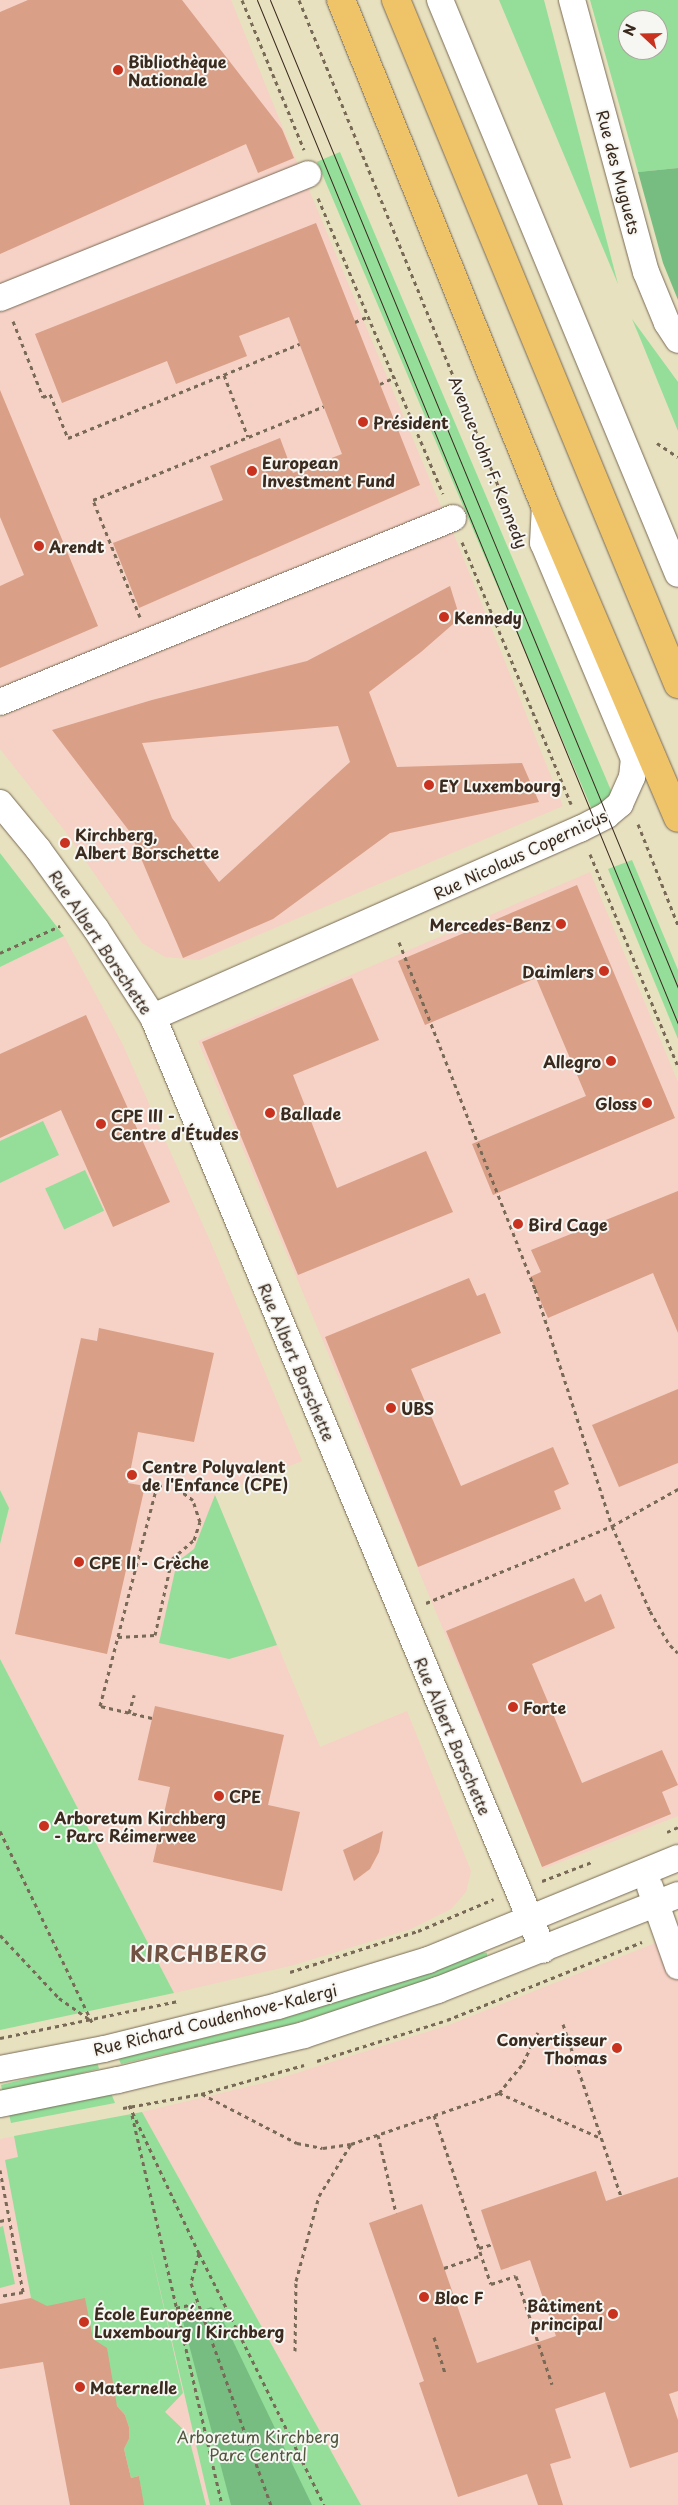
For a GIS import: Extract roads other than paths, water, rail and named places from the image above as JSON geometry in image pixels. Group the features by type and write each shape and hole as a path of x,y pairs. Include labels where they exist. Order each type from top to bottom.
{"main road":[{"path":"341,0 545,506 678,818"},
{"path":"396,0 678,684"}],"street":[{"path":"440,0 678,574"},
{"name":"Rue des Muguets","path":"572,0 646,272 667,323 678,340"},
{"path":"2,297 308,174"},
{"name":"Rue Nicolaus Copernicus","path":"153,1017 548,843 607,815 620,804 632,778 634,759 543,543 545,506"},
{"path":"0,702 453,518"},
{"name":"Rue Albert Borschette","path":"0,803 38,849 96,928 153,1017 530,1885 530,1919 543,1950"},
{"name":"Rue Richard Coudenhove-Kalergi","path":"0,2068 104,2049 278,2006 428,1960 678,1858"},
{"path":"645,1872 667,1899 678,1966"},
{"name":"Rue Richard Coudenhove-Kalergi","path":"0,2104 118,2080 304,2035 438,1990 543,1950 667,1899"}],"tram line":[{"path":"257,0 678,1024"},
{"path":"270,0 678,988"}],"place":[{"name":"Bibliothèque Nationale","path":"118,70"},
{"name":"Président","path":"363,422"},
{"name":"European Investment Fund","path":"252,471"},
{"name":"Arendt","path":"39,546"},
{"name":"Kennedy","path":"444,617"},
{"name":"EY Luxembourg","path":"429,785"},
{"name":"Kirchberg, Albert Borschette","path":"65,843"},
{"name":"Mercedes-Benz","path":"561,924"},
{"name":"Daimlers","path":"604,971"},
{"name":"Allegro","path":"611,1061"},
{"name":"Gloss","path":"647,1103"},
{"name":"Ballade","path":"270,1113"},
{"name":"CPE III - Centre d'Études","path":"101,1124"},
{"name":"Bird Cage","path":"518,1224"},
{"name":"UBS","path":"391,1408"},
{"name":"Centre Polyvalent de l'Enfance (CPE)","path":"132,1475"},
{"name":"CPE II - Crèche","path":"79,1562"},
{"name":"Forte","path":"513,1707"},
{"name":"CPE","path":"219,1796"},
{"name":"Arboretum Kirchberg - Parc Réimerwee","path":"44,1826"},
{"name":"Convertisseur Thomas","path":"617,2048"},
{"name":"Bloc F","path":"424,2297"},
{"name":"Bâtiment principal","path":"613,2314"},
{"name":"École Européenne Luxembourg I Kirchberg","path":"84,2322"},
{"name":"Maternelle","path":"80,2387"}],"district":[{"name":"KIRCHBERG","path":"199,1953"}],"park label":[{"name":"Arboretum Kirchberg Parc Central","path":"258,2445"}]}
